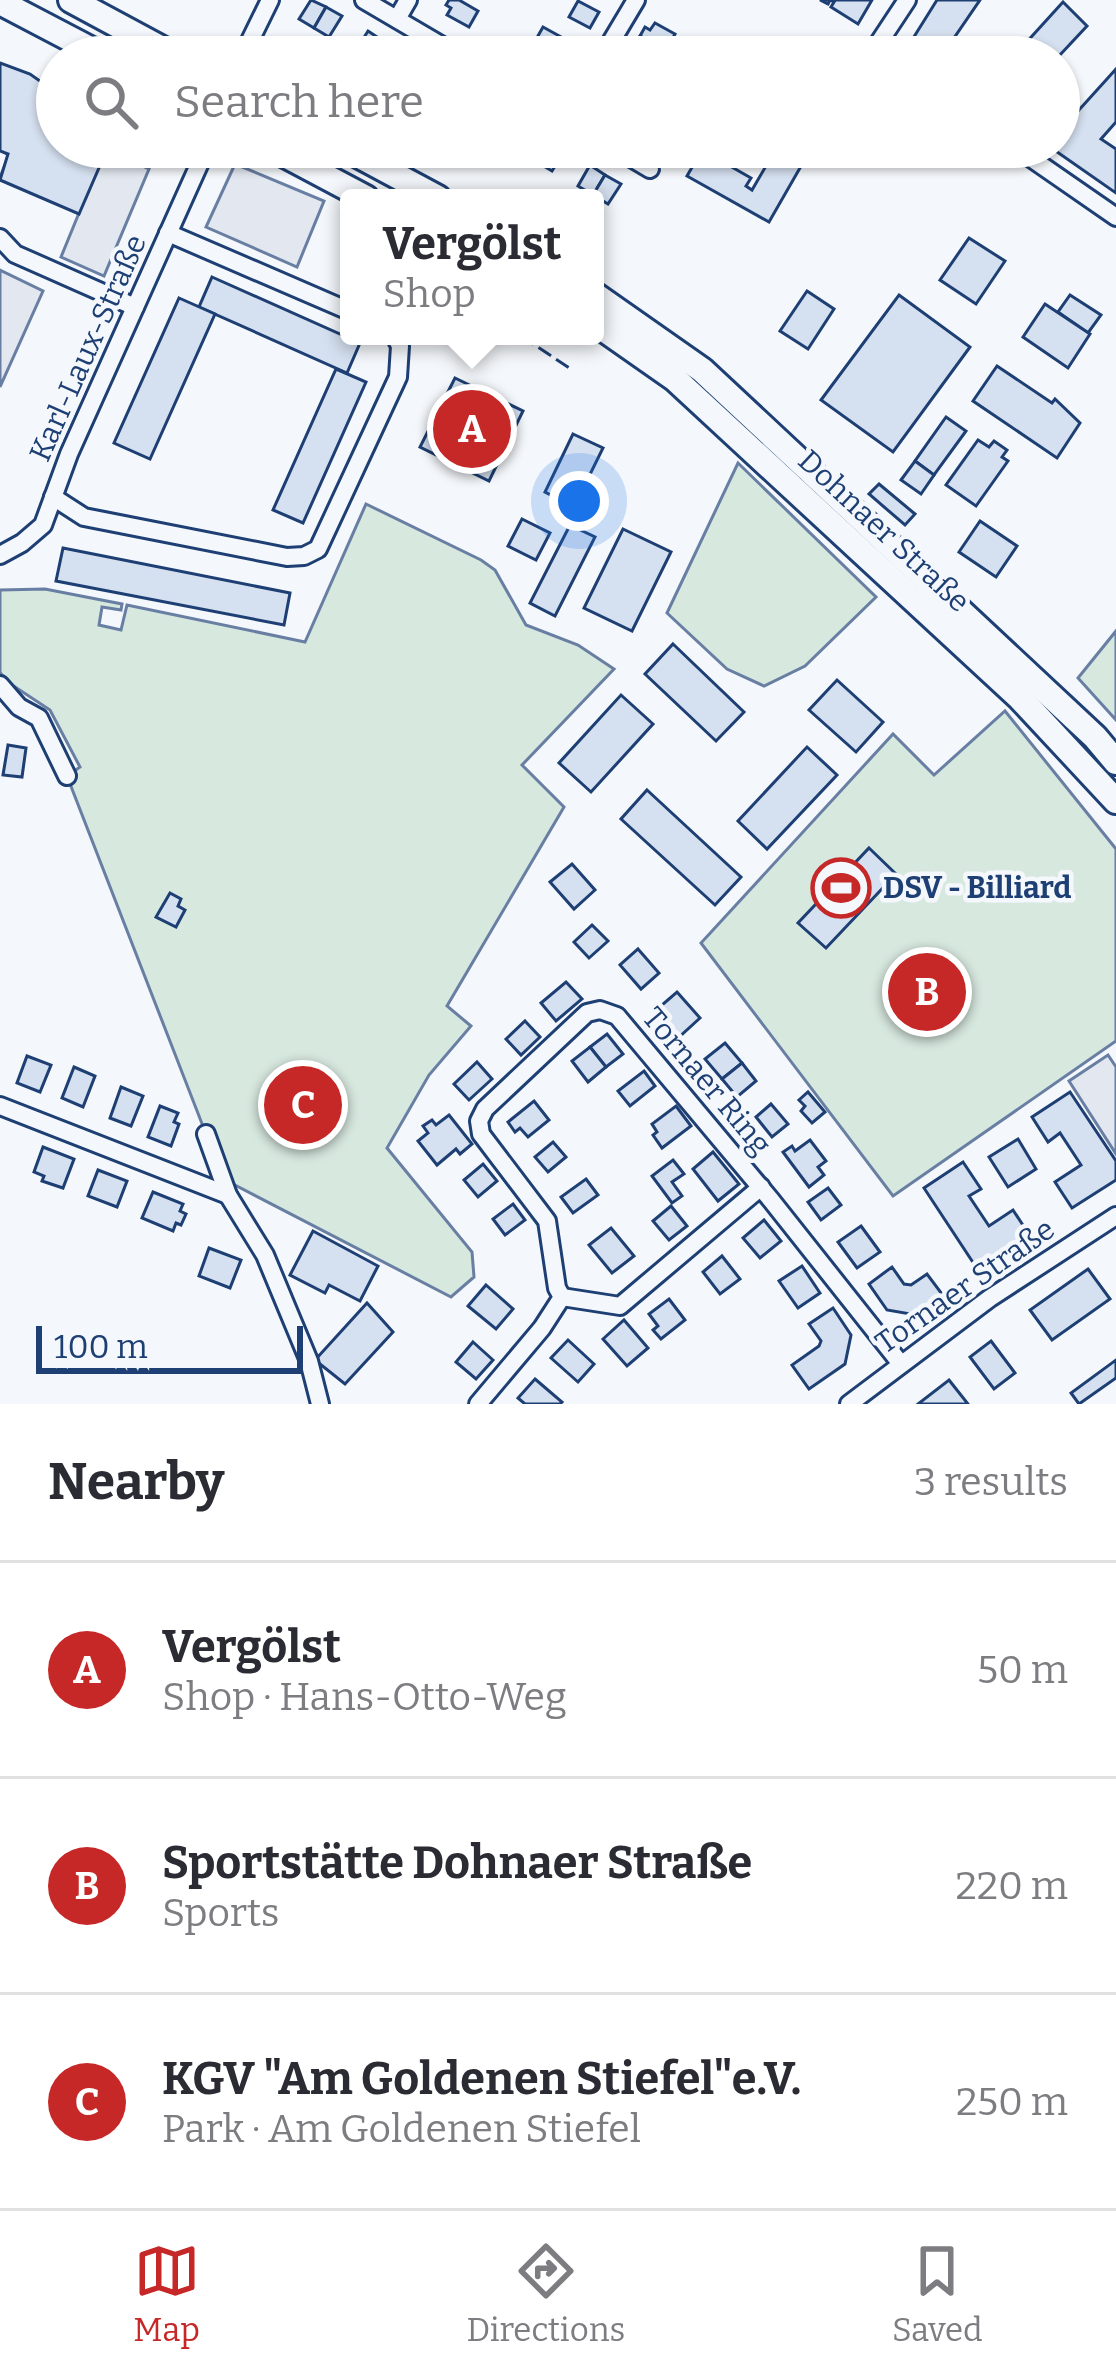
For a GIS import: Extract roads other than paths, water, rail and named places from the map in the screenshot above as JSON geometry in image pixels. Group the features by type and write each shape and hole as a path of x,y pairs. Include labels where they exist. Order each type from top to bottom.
{"main road":[{"path":"71,0 138,36"},
{"path":"0,2 65,36"},
{"path":"310,168 349,189"},
{"path":"382,168 421,189"},
{"name":"Dohnaer Straße","path":"604,301 702,370 1095,737 1116,762"},
{"name":"Dohnaer Straße","path":"604,329 675,379 1020,698 1116,801"}],"street":[{"path":"252,36 270,0"},
{"path":"364,0 424,36"},
{"path":"397,20 408,0"},
{"path":"615,36 636,0"},
{"path":"883,36 907,0"},
{"name":"Karl-Laux-Straße","path":"0,554 43,526 197,168"},
{"path":"1045,168 1116,217"},
{"path":"168,233 340,307"},
{"path":"0,238 14,254 135,307"},
{"path":"53,497 84,517 286,557 304,556 318,549 398,377 400,345"},
{"path":"1,690 39,718 67,776"},
{"name":"Tornaer Ring","path":"562,1297 548,1221 481,1134 479,1121 485,1108 586,1013 600,1010 617,1016 901,1364"},
{"path":"0,1106 228,1195"},
{"path":"206,1135 228,1195 266,1256 309,1361 320,1404"},
{"path":"478,1404 562,1297 620,1306 760,1187"},
{"name":"Tornaer Straße","path":"849,1404 990,1298 1116,1216"}],"place":[{"name":"Vergölst","path":"472,429"},
{"name":"DSV - Billiard","path":"841,888"},
{"name":"Sportstätte Dohnaer Straße","path":"927,992"},
{"name":"KGV \"Am Goldenen Stiefel\"e.V.","path":"303,1105"}]}
